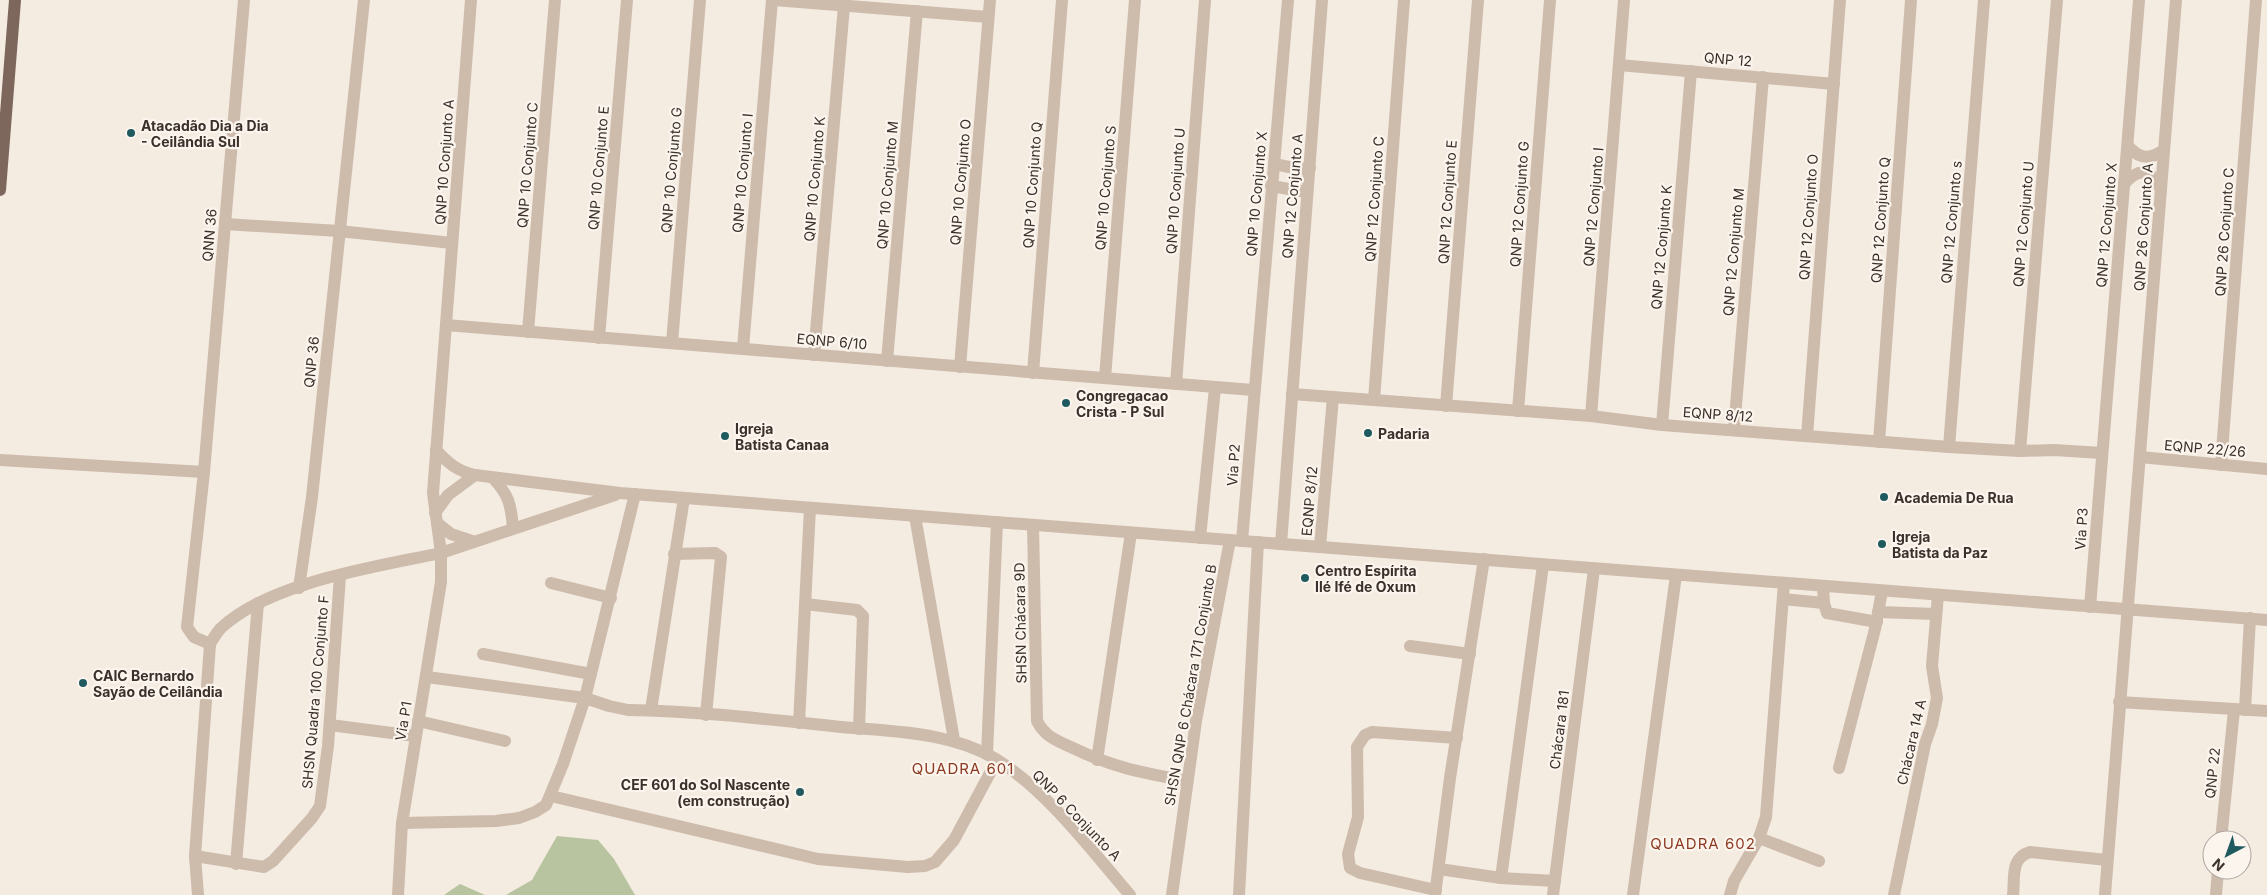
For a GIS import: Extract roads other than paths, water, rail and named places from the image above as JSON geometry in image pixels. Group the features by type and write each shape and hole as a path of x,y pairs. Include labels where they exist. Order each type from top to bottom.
{"main road":[{"path":"0,190 15,0"},
{"path":"0,37 7,36 13,29"},
{"path":"0,60 2,67 0,85"}],"street":[{"name":"QNN 36","path":"210,644 194,637 187,627 204,472 244,0"},
{"name":"QNP 36","path":"299,588 312,497 364,0"},
{"name":"QNP 10 Conjunto A","path":"446,325 471,0"},
{"name":"QNP 10 Conjunto C","path":"528,332 555,0"},
{"name":"QNP 10 Conjunto E","path":"599,338 627,0"},
{"name":"QNP 10 Conjunto G","path":"672,343 700,0"},
{"path":"773,0 988,17"},
{"name":"QNP 10 Conjunto I","path":"743,348 773,0"},
{"name":"QNP 10 Conjunto O","path":"960,367 990,0"},
{"name":"QNP 10 Conjunto Q","path":"1032,373 1062,0"},
{"name":"QNP 10 Conjunto S","path":"1105,378 1136,0"},
{"name":"QNP 10 Conjunto U","path":"1176,384 1205,0"},
{"name":"QNP 10 Conjunto X","path":"1253,390 1288,0"},
{"name":"QNP 12 Conjunto A","path":"1292,394 1322,0"},
{"name":"QNP 12 Conjunto C","path":"1374,400 1404,0"},
{"name":"QNP 12 Conjunto E","path":"1446,406 1478,0"},
{"name":"QNP 12 Conjunto G","path":"1518,411 1550,0"},
{"name":"QNP 12 Conjunto I","path":"1591,416 1624,0"},
{"name":"QNP 12 Conjunto O","path":"1807,436 1840,0"},
{"name":"QNP 12 Conjunto Q","path":"1879,442 1912,0"},
{"name":"QNP 12 Conjunto s","path":"1948,447 1984,0"},
{"name":"QNP 12 Conjunto U","path":"2020,450 2057,0"},
{"name":"QNP 12 Conjunto X","path":"2102,453 2139,0"},
{"name":"QNP 26 Conjunto A","path":"2140,457 2176,0"},
{"name":"QNP 26 Conjunto C","path":"2221,465 2256,0"},
{"name":"QNP 10 Conjunto K","path":"814,355 844,6"},
{"name":"QNP 10 Conjunto M","path":"887,361 917,11"},
{"name":"QNP 12","path":"1620,65 1834,84"},
{"name":"QNP 12 Conjunto K","path":"1662,426 1691,71"},
{"name":"QNP 12 Conjunto M","path":"1734,430 1763,77"},
{"path":"2128,146 2135,154 2145,158 2156,156 2164,150"},
{"path":"1274,164 1299,169 1310,168"},
{"path":"2124,184 2132,175 2145,172 2156,178 2162,190"},
{"path":"1271,186 1307,192"},
{"path":"225,224 340,231 452,243"},
{"path":"446,325 436,450 450,466 460,472 475,476 620,493 2267,620"},
{"name":"EQNP 6/10","path":"446,325 1253,390"},
{"path":"1200,538 1215,388"},
{"name":"Via P2","path":"1236,541 1253,390"},
{"path":"1281,544 1292,394"},
{"name":"EQNP 8/12","path":"1292,394 1591,416 1662,426 1879,442 1948,447 2102,453"},
{"name":"EQNP 8/12","path":"1320,547 1333,397"},
{"name":"Via P1","path":"398,895 402,823 441,582 441,553 433,493 436,450"},
{"name":"Via P3","path":"2090,607 2102,453"},
{"path":"2105,895 2140,457"},
{"name":"EQNP 22/26","path":"2140,457 2267,469"},
{"path":"0,460 204,472"},
{"path":"472,541 451,534 436,518 448,495 475,476"},
{"path":"493,478 506,492 512,512 513,528"},
{"path":"198,895 195,856 210,644 220,629 258,603 299,588 340,576 441,553 472,541 620,493"},
{"path":"402,823 496,821 519,818 535,812 546,805 551,796 585,698 635,494"},
{"path":"651,710 684,498"},
{"path":"799,723 810,508"},
{"path":"915,516 954,740"},
{"path":"551,796 818,859 908,866 925,866 935,862 954,840 992,757 996,522"},
{"name":"SHSN Chácara 9D","path":"1033,525 1037,721 1042,730 1051,738 1097,760"},
{"path":"1131,533 1097,760 1133,771 1188,781"},
{"name":"SHSN QNP 6 Chácara 171 Conjunto B","path":"1172,895 1196,721 1236,541"},
{"path":"1239,895 1258,542"},
{"path":"674,554 715,553 722,557 706,714"},
{"path":"1457,738 1372,732 1365,735 1356,747 1358,817 1348,854 1350,868 1360,873 1435,892 1484,559"},
{"path":"1500,878 1544,565"},
{"name":"Chácara 181","path":"1553,895 1594,569"},
{"path":"1633,895 1676,575"},
{"name":"SHSN Quadra 100 Conjunto F","path":"195,856 264,867 273,862 312,818 320,806 330,726 340,576"},
{"path":"551,583 611,598"},
{"path":"1730,895 1734,881 1759,838 1769,801 1784,583"},
{"path":"1822,586 1825,611 1830,614 1877,617 1936,614"},
{"path":"1839,768 1882,591"},
{"name":"Chácara 14 A","path":"1894,895 1921,763 1937,698 1932,666 1938,595"},
{"path":"1783,599 1824,603"},
{"path":"236,864 258,603"},
{"path":"805,604 857,610 862,613 864,621 859,729"},
{"name":"QNP 22","path":"2222,830 2240,710 2250,618"},
{"path":"1410,646 1470,654"},
{"path":"483,654 591,674"},
{"name":"QNP 6 Conjunto A","path":"427,677 585,698 619,708 706,714 924,735 954,740 992,757 1028,783 1074,830 1130,895"},
{"path":"2119,702 2267,711"},
{"path":"418,722 505,741"},
{"path":"330,726 415,736"},
{"path":"1759,838 1819,861"},
{"path":"2013,895 2016,866 2018,858 2022,854 2030,852 2107,860"},
{"path":"1439,869 1500,878 1555,881"},
{"path":"2216,895 2217,880"}],"place":[{"name":"Atacadão Dia a Dia - Ceilândia Sul","path":"131,133"},
{"name":"Congregacao Crista - P Sul","path":"1066,403"},
{"name":"Padaria","path":"1368,433"},
{"name":"Igreja Batista Canaa","path":"725,436"},
{"name":"Academia De Rua","path":"1884,497"},
{"name":"Igreja Batista da Paz","path":"1882,544"},
{"name":"Centro Espírita Ilé Ifé de Oxum","path":"1305,578"},
{"name":"CAIC Bernardo Sayão de Ceilândia","path":"83,683"},
{"name":"CEF 601 do Sol Nascente (em construção)","path":"800,792"}],"district":[{"name":"QUADRA 601","path":"963,768"},
{"name":"QUADRA 602","path":"1703,843"}]}
